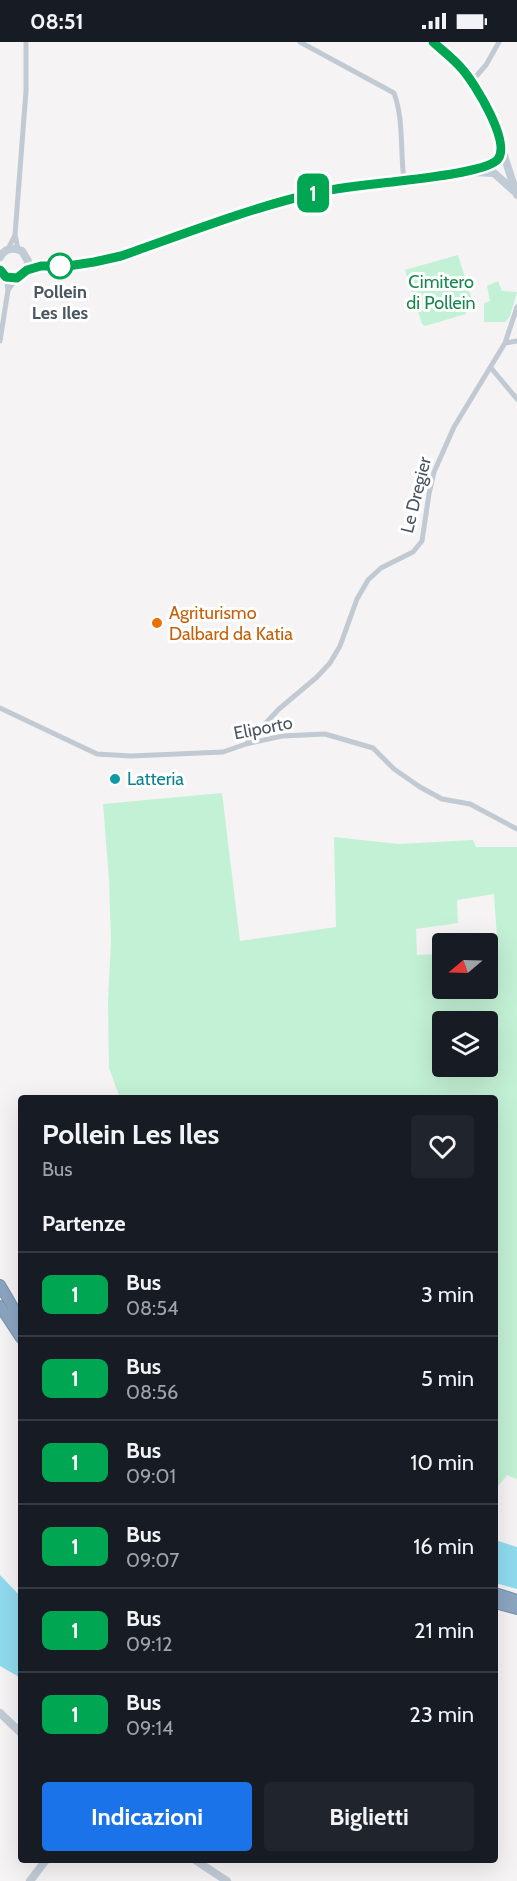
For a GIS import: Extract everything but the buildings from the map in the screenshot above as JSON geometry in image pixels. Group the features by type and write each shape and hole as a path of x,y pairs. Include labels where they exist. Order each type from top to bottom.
{"highway":[{"path":"0,1285 18,1316"},
{"path":"0,1306 18,1333"},
{"path":"498,1594 517,1600"},
{"path":"498,1604 517,1609"}],"street":[{"path":"18,249 15,235 27,92 26,42"},
{"path":"300,42 393,93 398,104 404,180"},
{"path":"433,42 462,68 490,113 517,195"},
{"path":"472,81 486,65 499,42"},
{"path":"494,163 499,158 502,147"},
{"path":"8,290 27,270 41,266 68,266 121,256 296,198 332,190 465,172 494,163 505,164"},
{"path":"494,174 505,164"},
{"path":"465,172 494,174 511,187 517,195"},
{"path":"0,257 8,249 15,235"},
{"path":"8,249 18,249 25,253 28,261 27,270"},
{"path":"28,261 41,266"},
{"path":"3,273 17,278"},
{"path":"0,341 8,290 3,273"},
{"name":"Le Dregier","path":"246,744 279,709 330,663 340,646 355,605 368,580 381,568 413,552 422,541 429,494 438,463 454,427 505,343 517,307"},
{"path":"505,343 517,341"},
{"path":"491,368 517,399"},
{"name":"Eliporto","path":"0,708 97,754 131,756 223,752 282,736 325,734 373,748 394,768 420,787 442,798 470,804 489,812 517,829"},
{"path":"0,1713 18,1730"},
{"path":"30,1881 44,1863"},
{"path":"200,1863 227,1881"}],"green space":[{"name":"Cimitero di Pollein","path":"458,255 472,300 468,301 465,308 466,314 425,326 422,324 405,270"},
{"path":"498,281 502,291 517,292 510,316 505,322 484,322 484,303 490,301 487,286"},
{"path":"222,793 240,941 336,927 334,837 399,844 473,840 476,847 517,847 517,1479 507,1475 498,1486 498,1095 119,1095 109,1068 108,1001 111,941 103,804"}],"water":[{"path":"498,1541 517,1547 517,1589 498,1584"},
{"path":"0,1575 18,1594 18,1676 0,1666"}],"bus line":[{"name":"1","path":"0,270 6,277 13,279 20,277 27,270 41,266 68,266 94,262 121,256 278,202 313,193 465,172 494,163 499,158 502,147 490,113 462,68 433,42"}],"place":[{"name":"Pollein Les Iles","path":"60,266"},
{"name":"Agriturismo Dalbard da Katia","path":"157,623"},
{"name":"Latteria","path":"115,779"}]}
